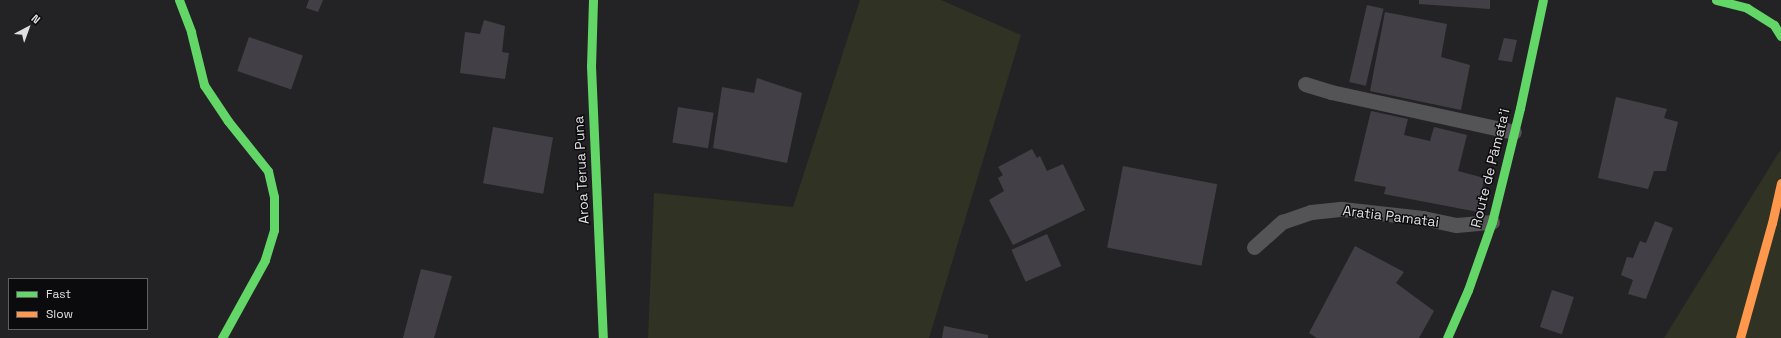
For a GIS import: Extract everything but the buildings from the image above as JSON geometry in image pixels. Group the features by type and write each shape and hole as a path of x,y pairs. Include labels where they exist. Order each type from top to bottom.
{"street":[{"path":"179,0 191,32 204,85 228,121 268,171 274,197 274,230 265,260 240,308 222,338"},
{"name":"Aroa Terua Puna","path":"594,0 591,74 603,338"},
{"name":"Route de Pāmata'i","path":"1447,338 1468,290 1492,222 1514,132 1543,0"},
{"path":"1716,0 1747,8 1774,25 1781,36"},
{"path":"1740,338 1772,224 1781,183"}],"lane":[{"path":"1305,84 1346,96 1514,132"},
{"name":"Aratia Pamatai","path":"1254,248 1282,222 1311,212 1342,209 1423,218 1456,225 1492,222"}],"green space":[{"path":"860,0 941,0 1021,35 929,338 648,338 654,193 793,207"},
{"path":"1781,149 1781,338 1664,338"}],"traffic: fast":[{"path":"179,0 191,32 204,85 228,121 268,171 274,197 274,230 265,260 222,338"},
{"path":"593,0 591,66 603,338"},
{"path":"1447,338 1468,290 1492,222 1520,108 1543,0"},
{"path":"1716,0 1747,8 1774,25 1781,36"}],"traffic: slow":[{"path":"1740,338 1772,223 1781,183"}]}
